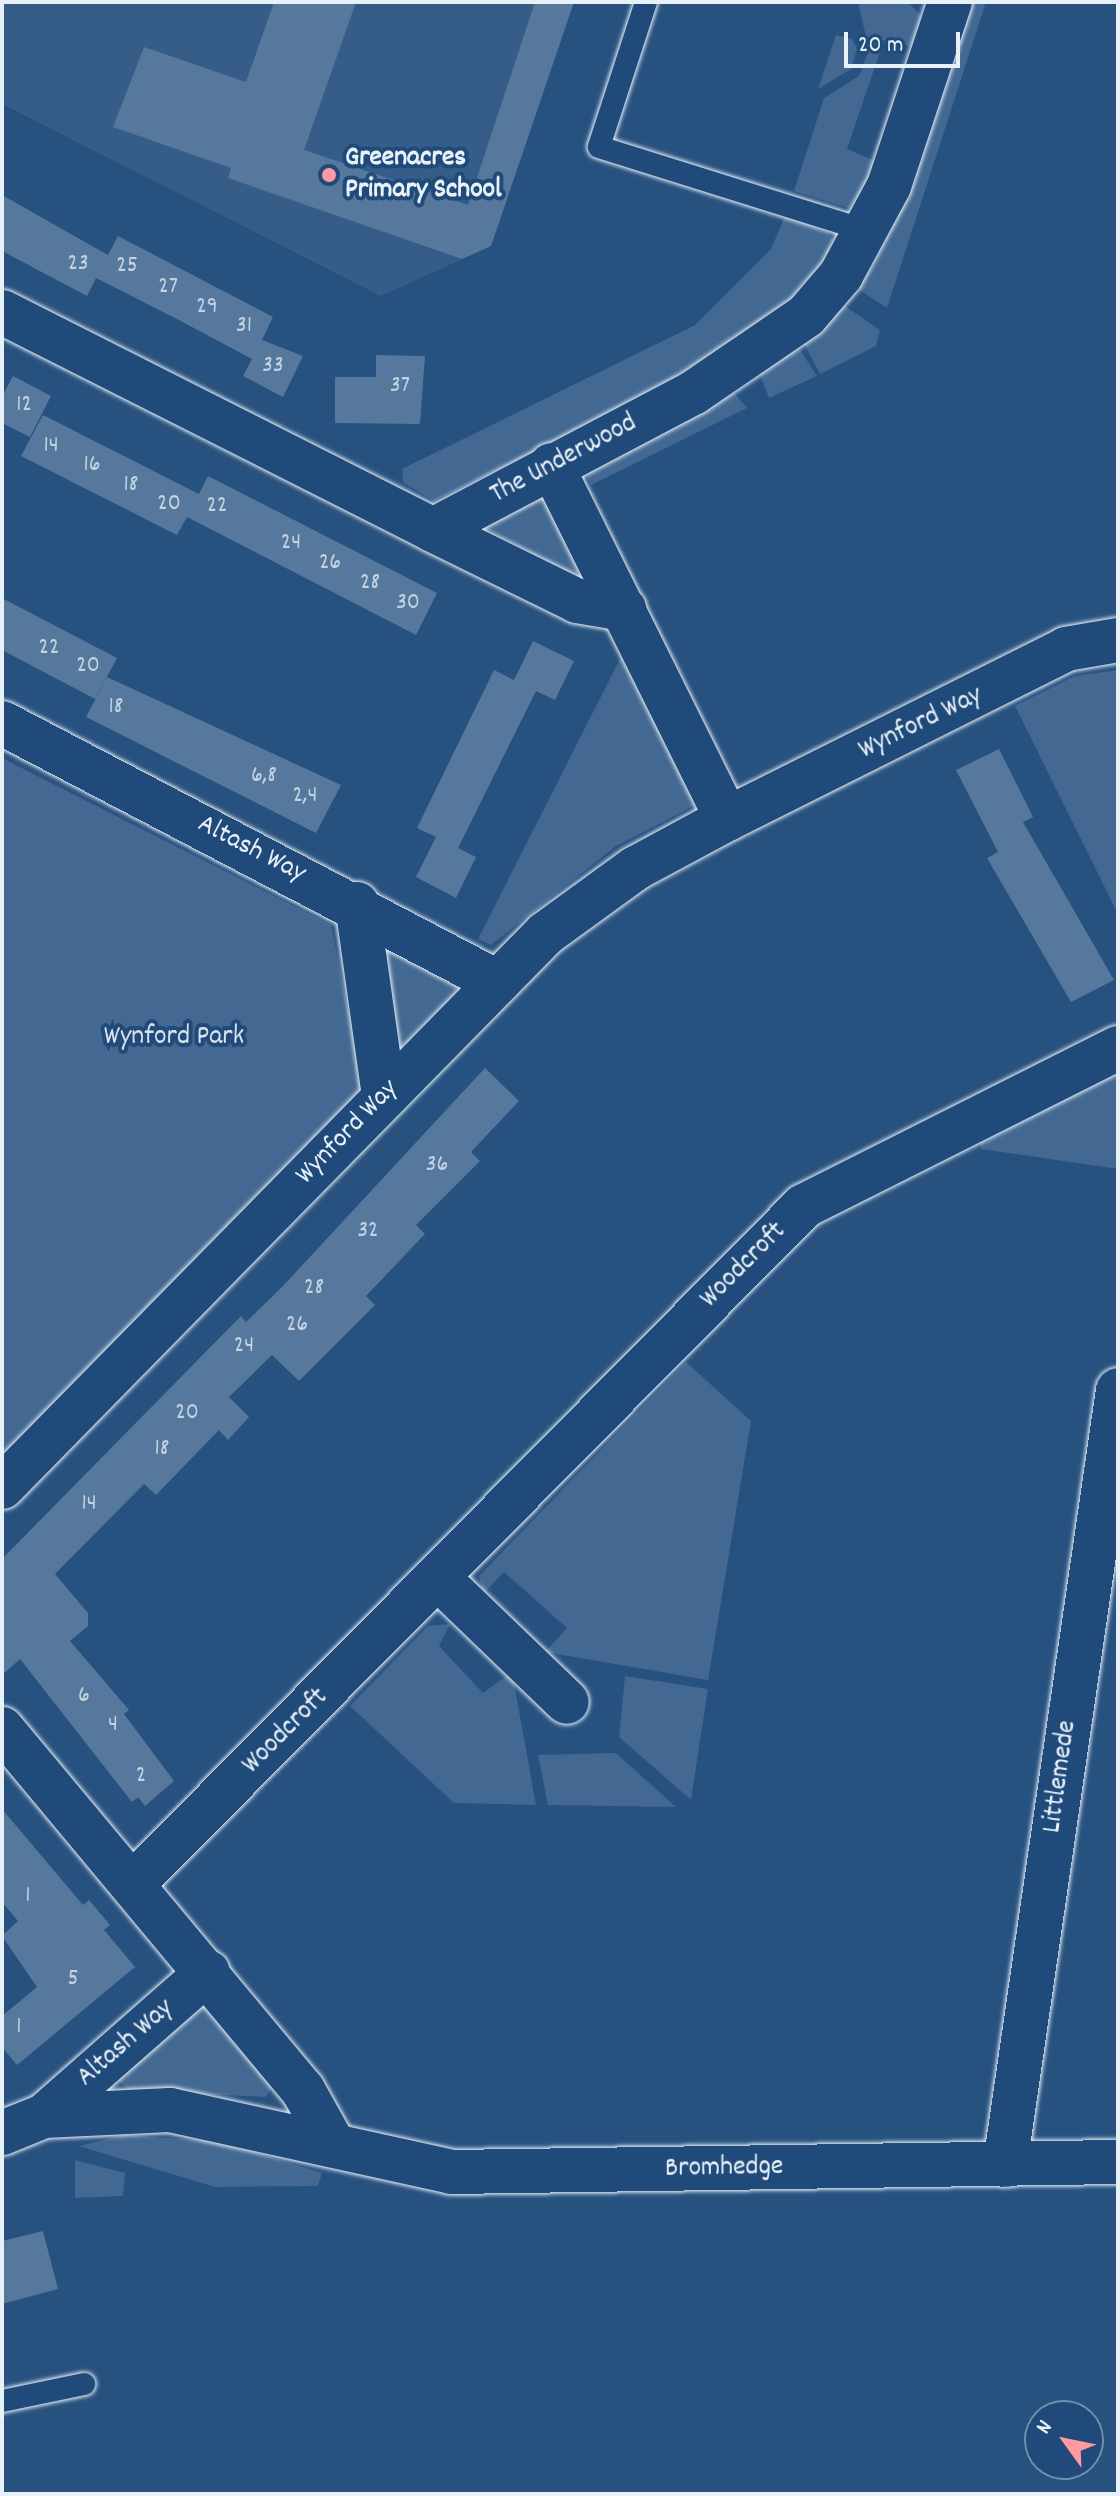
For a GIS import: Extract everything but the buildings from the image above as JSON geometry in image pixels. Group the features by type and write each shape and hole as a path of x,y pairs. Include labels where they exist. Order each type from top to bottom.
{"street":[{"name":"The Underwood","path":"433,530 754,358 806,316 867,231 950,2"},
{"path":"2,312 577,601 624,609"},
{"path":"551,465 727,819"},
{"name":"Wynford Way","path":"2,1487 384,1096 575,908 727,819 1066,649 1118,640"},
{"name":"Altash Way","path":"2,723 357,904 497,982"},
{"path":"357,904 384,1096"},
{"name":"Woodcroft","path":"133,1884 804,1206 1118,1048"},
{"name":"Littlemede","path":"1005,2165 1118,1390"},
{"path":"437,1577 567,1702"},
{"path":"2,1729 208,1972 303,2090 333,2144"},
{"name":"Altash Way","path":"44,2116 208,1972"},
{"name":"Bromhedge","path":"2,2133 44,2116 187,2112 451,2172 1118,2162"}],"lane":[{"path":"646,2 599,147 867,231"},
{"path":"2,2401 84,2384"}],"shaded area":[{"name":"Greenacres Primary School","path":"2,2 574,2 491,246 381,296 2,104"}],"green space":[{"path":"858,2 908,2 922,17 913,47 884,40 847,149 878,162 852,209 794,191 824,98 859,76 869,50"},
{"path":"964,2 986,2 887,308 855,287 874,265 899,209"},
{"path":"836,35 852,39 857,49 851,69 818,89"},
{"path":"785,216 829,233 835,243 820,271 770,322 723,358 434,501 403,482 402,469 695,325 771,249"},
{"path":"842,304 880,330 876,346 820,374 803,342"},
{"path":"797,345 817,376 769,398 760,375"},
{"path":"733,392 747,408 591,485 584,469"},
{"path":"546,495 581,569 574,575 487,529 487,520"},
{"path":"621,657 699,803 616,846 491,945 478,939"},
{"path":"1118,670 1118,914 1015,706 1075,676"},
{"name":"Wynford Park","path":"2,758 331,925 364,1091 2,1467"},
{"path":"382,942 456,984 456,994 409,1044 399,1044"},
{"path":"1118,1073 1118,1169 981,1149 980,1143"},
{"path":"686,1362 751,1421 708,1680 545,1652 567,1628 504,1572 483,1594 479,1576"},
{"path":"450,1624 439,1646 483,1693 512,1672 536,1805 454,1803 350,1706 428,1626"},
{"path":"625,1676 708,1689 691,1800 619,1737"},
{"path":"616,1753 676,1807 548,1805 538,1755"},
{"path":"206,2007 275,2081 266,2097 132,2091 120,2083 117,2072 187,2012"},
{"path":"124,2135 221,2142 322,2173 318,2186 215,2187 79,2146"},
{"path":"75,2160 125,2173 123,2196 75,2198"}],"place":[{"name":"Greenacres Primary School","path":"329,175"}]}
